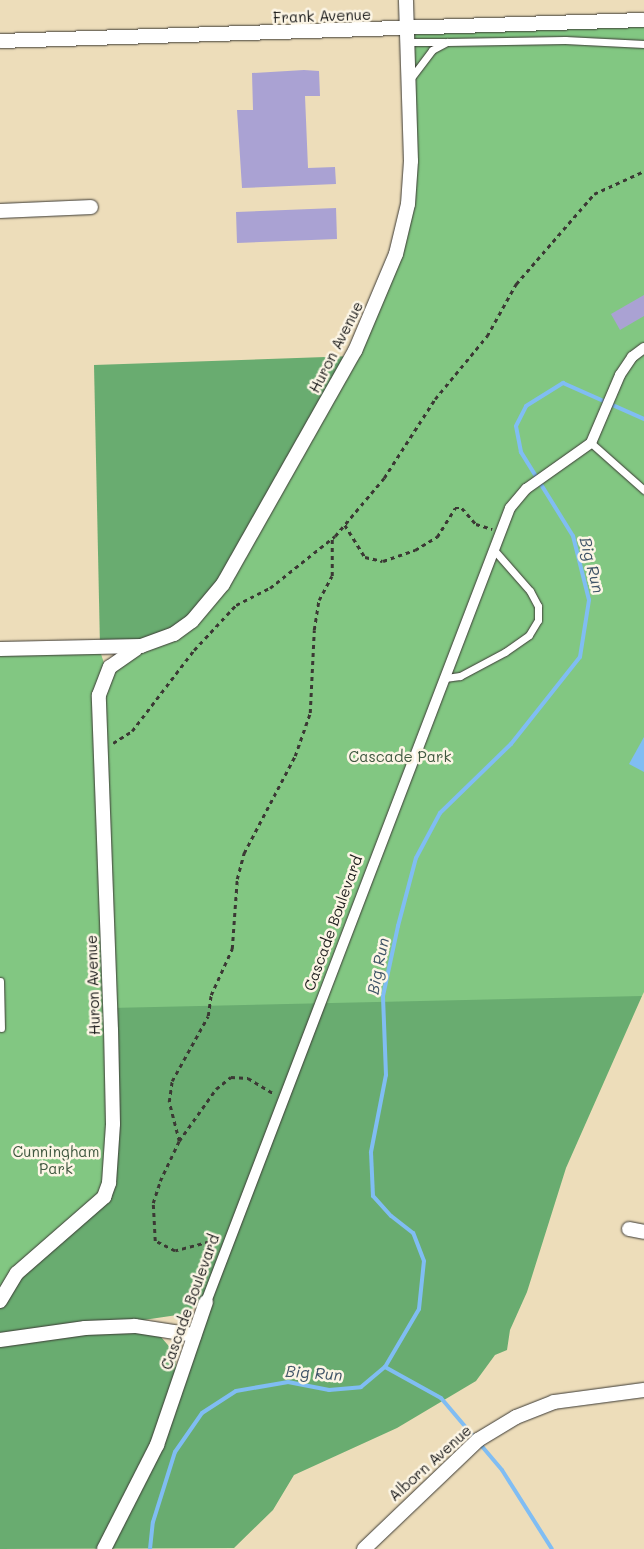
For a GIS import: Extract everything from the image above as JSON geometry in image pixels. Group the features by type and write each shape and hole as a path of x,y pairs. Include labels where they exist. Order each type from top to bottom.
{"street":[{"name":"Huron Avenue","path":"0,1301 17,1273 104,1197 110,1183 113,1124 99,695 103,678 120,657 144,645 174,634 192,621 223,584 370,319 396,254 408,204 409,81 406,0"},
{"name":"Frank Avenue","path":"0,41 407,36 644,20"},
{"path":"0,210 91,207"},
{"name":"Cascade Boulevard","path":"104,1549 157,1445 206,1302 510,508 526,489 559,468 591,443 620,375 632,357 644,348"},
{"name":"Huron Avenue","path":"0,649 96,649 144,645"},
{"path":"96,649 104,655 106,661 103,678"},
{"path":"629,1229 644,1232"},
{"path":"0,1340 85,1328 135,1326 194,1334"},
{"name":"Alborn Avenue","path":"364,1549 478,1440 516,1417 554,1402 644,1390"}],"lane":[{"path":"407,36 447,42 564,40 644,44"},
{"path":"409,81 432,50 447,42"},
{"path":"591,443 644,490"},
{"path":"445,678 460,676 505,652 528,635 538,620 538,606 530,591 494,550"},
{"path":"0,980 1,1028"}],"path":[{"path":"100,745 110,744 132,731 194,650 236,605 270,588 332,538 345,525 384,478 435,399 488,336 516,284 594,194 644,171"},
{"path":"345,525 365,557 383,561 415,550 437,537 455,508 462,508 476,524 501,531"},
{"path":"179,1141 169,1102 172,1081 208,1016 211,995 232,949 237,879 244,853 295,756 310,712 314,630 319,600 332,576 332,538"},
{"path":"225,1236 175,1251 155,1241 153,1203 179,1141 216,1089 231,1077 248,1078 284,1099"}],"green space":[{"name":"Cascade Park","path":"644,20 644,992 642,996 109,1183 0,1301 0,649 100,651 106,669 355,351 408,204 407,29"},
{"path":"354,356 223,584 174,634 100,646 94,365"},
{"path":"642,996 566,1168 527,1292 510,1330 507,1350 495,1355 476,1381 397,1428 294,1475 273,1510 234,1548 0,1549 0,1301 6,1288 104,1197 110,1008","holes":["207,1299 179,1377 173,1351 161,1337 135,1326 96,1327 184,1314"]}],"water":[{"path":"644,737 644,772 629,764"}],"building":[{"path":"319,71 320,96 305,96 308,168 335,167 336,184 242,188 237,110 253,110 252,73"},
{"path":"336,208 337,239 237,243 236,212"},
{"path":"644,295 644,316 620,330 611,314"}],"waterway":[{"name":"Big Run","path":"150,1549 153,1522 175,1452 202,1413 236,1391 288,1382 329,1390 361,1387 385,1367 419,1309 424,1261 413,1233 391,1216 373,1196 371,1152 386,1075 383,996 398,926 416,858 440,813 511,744 580,657 589,600 573,536 521,452 516,426 526,406 563,383 644,419"},
{"path":"385,1367 441,1398 502,1470 552,1549"}],"park label":[{"name":"Cunningham Park","path":"56,1160"}]}
